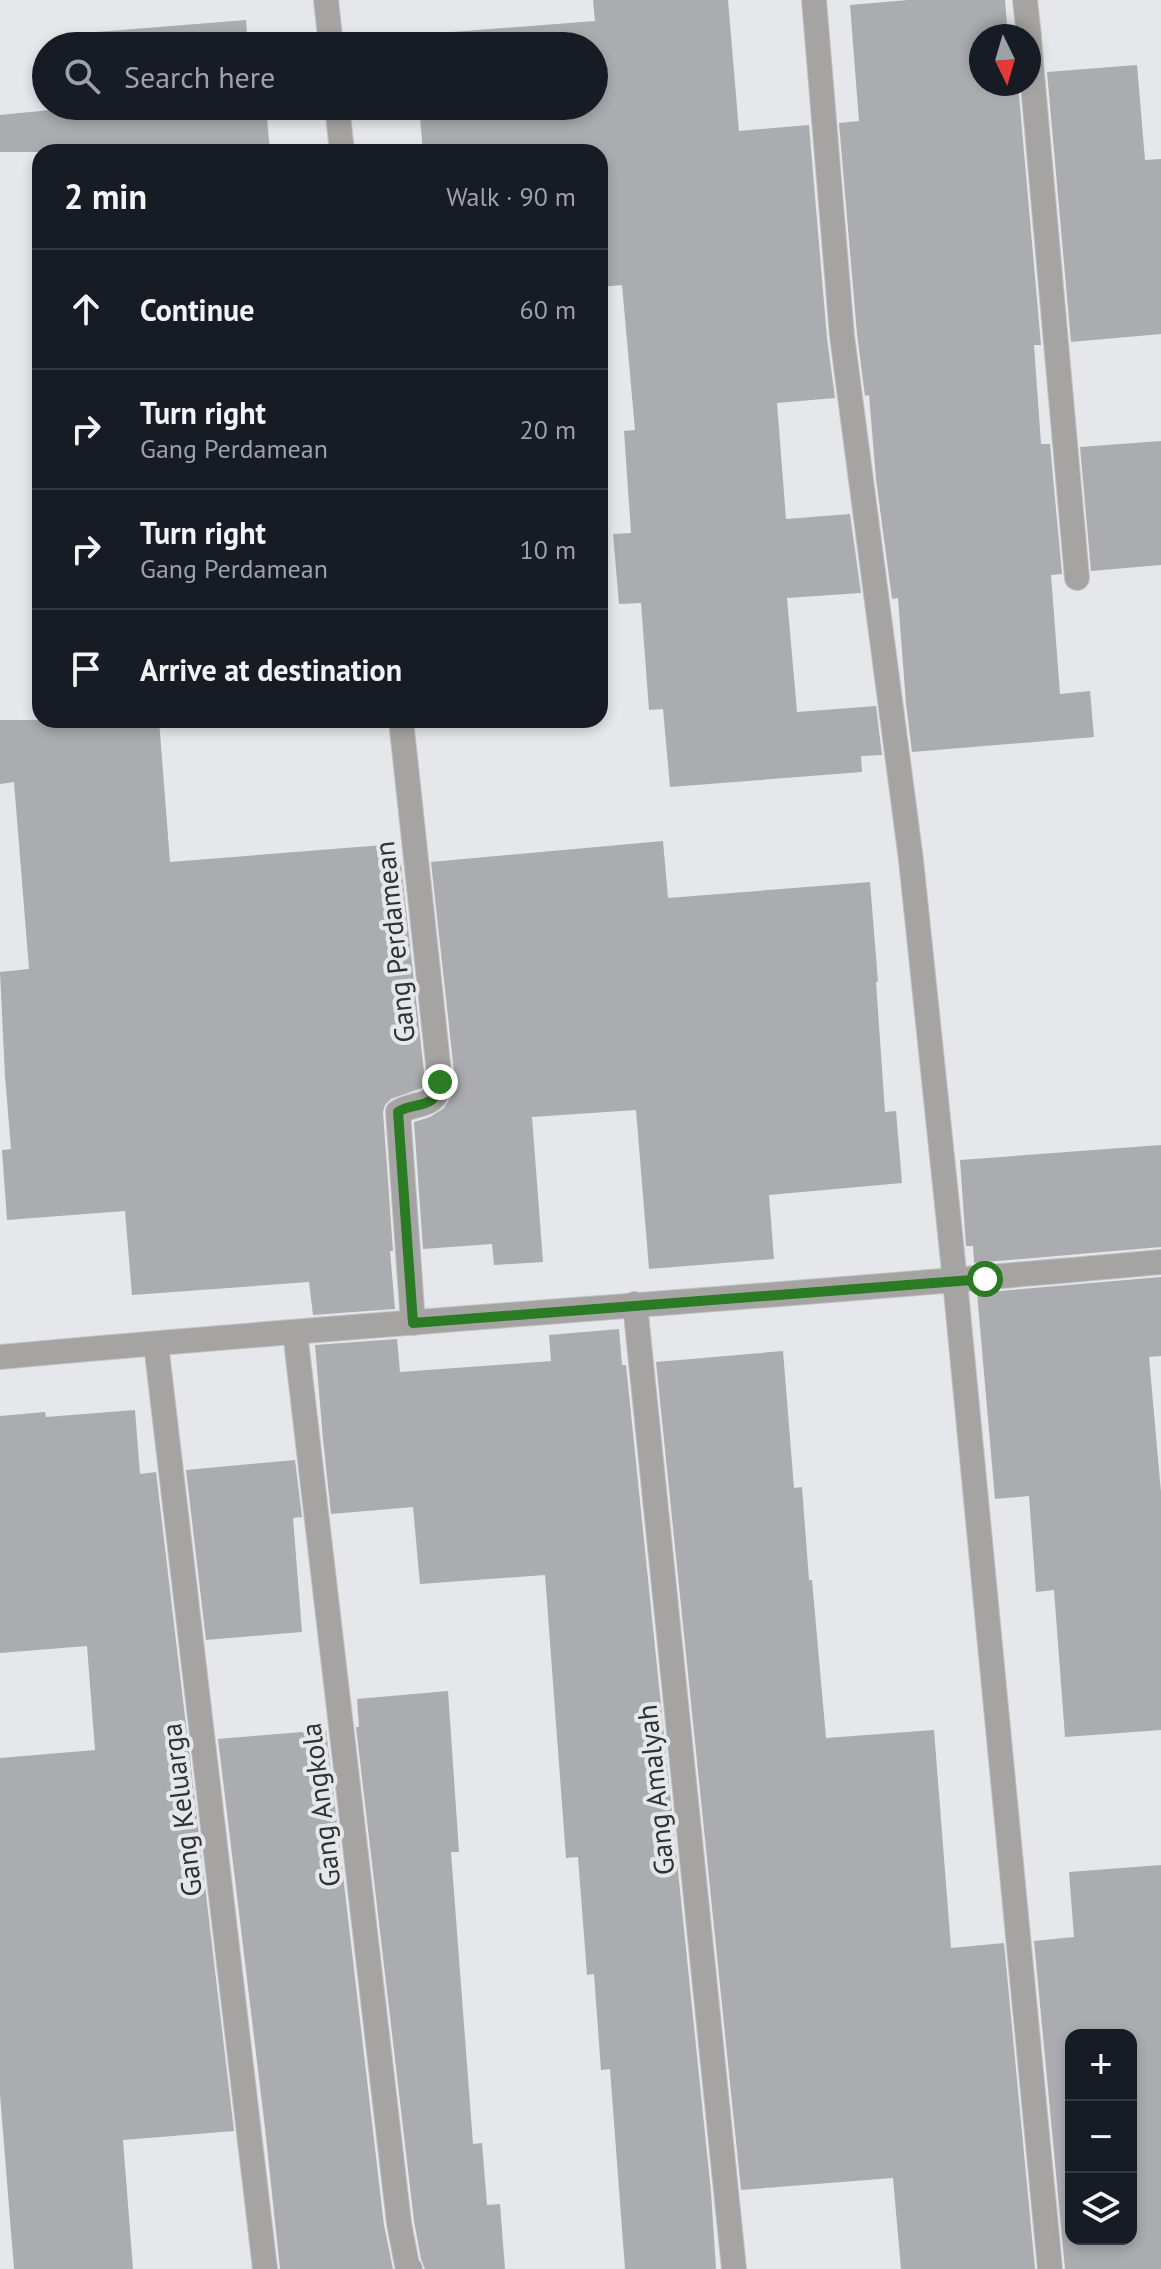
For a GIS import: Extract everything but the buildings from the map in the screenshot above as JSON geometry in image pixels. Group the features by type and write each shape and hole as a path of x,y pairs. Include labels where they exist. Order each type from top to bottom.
{"street":[{"path":"326,0 329,32"},
{"path":"814,0 842,336 911,860 955,1281 1050,2269"},
{"path":"1025,0 1028,24"},
{"path":"1034,96 1077,578"},
{"path":"339,120 341,144"},
{"name":"Gang Perdamean","path":"402,728 440,1082 434,1098 398,1112 413,1323"},
{"path":"1,1350 156,1344 1161,1262"},
{"name":"Gang Amalyah","path":"635,1304 734,2269"},
{"name":"Gang Angkola","path":"295,1332 399,2223 410,2269"},
{"name":"Gang Keluarga","path":"156,1344 265,2269"}],"route":[{"path":"440,1082 434,1098 398,1112 413,1323 985,1279"}]}
